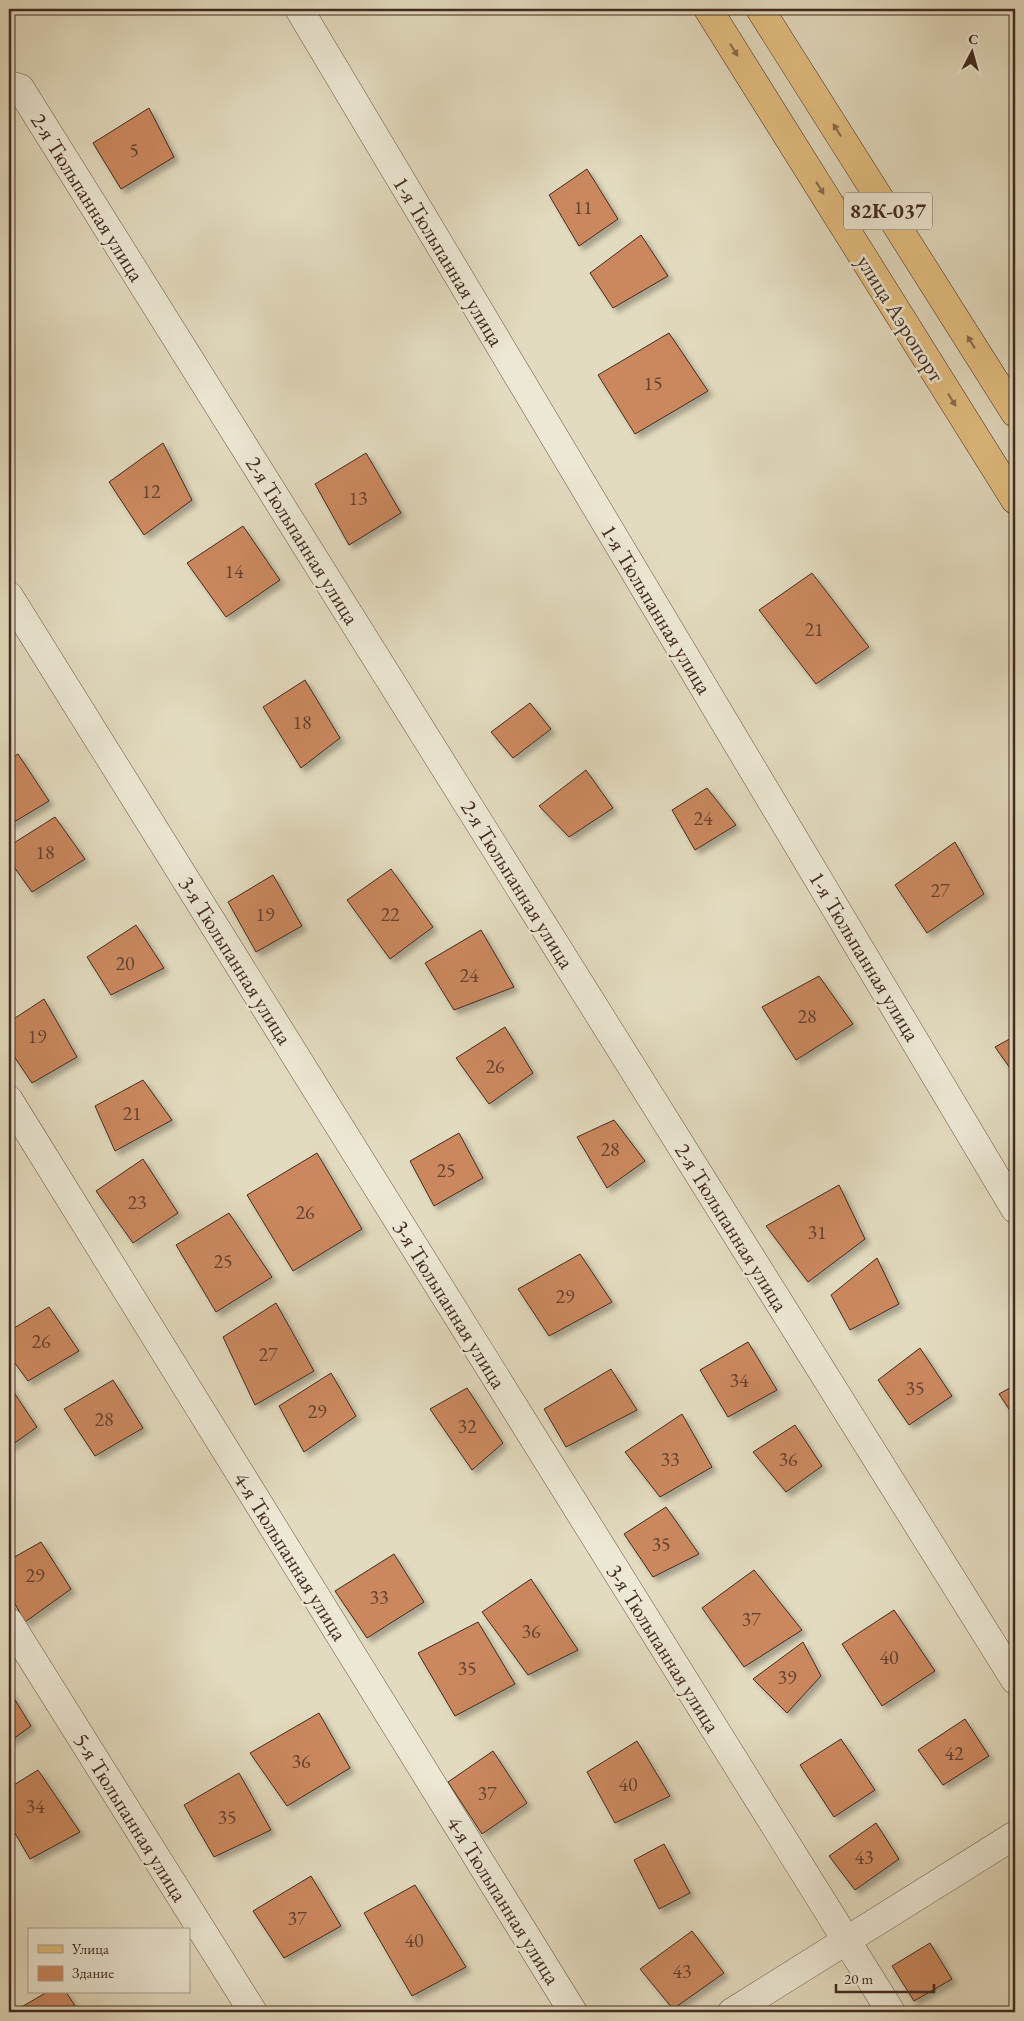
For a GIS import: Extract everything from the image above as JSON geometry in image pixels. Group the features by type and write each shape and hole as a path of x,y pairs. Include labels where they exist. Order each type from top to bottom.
{"main road":[{"name":"улица Аэропорт","path":"708,9 1015,500"},
{"name":"улица Аэропорт","path":"760,9 1015,413"}],"street":[{"name":"1-я Тюльпанная улица","path":"299,9 1015,1209"},
{"name":"2-я Тюльпанная улица","path":"14,86 1015,1680"},
{"name":"3-я Тюльпанная улица","path":"9,596 891,2012"},
{"name":"4-я Тюльпанная улица","path":"9,1100 573,2012"},
{"name":"5-я Тюльпанная улица","path":"9,1622 253,2012"},
{"path":"732,2012 1015,1835"}],"building":[{"path":"149,108 174,157 121,189 93,143"},
{"path":"587,169 618,219 579,246 549,195"},
{"path":"641,235 668,276 613,308 590,273"},
{"path":"669,333 708,391 635,434 598,375"},
{"path":"163,443 192,500 144,535 109,482"},
{"path":"366,453 401,513 349,545 315,484"},
{"path":"243,526 280,580 226,617 187,563"},
{"path":"812,573 869,647 816,684 759,610"},
{"path":"305,680 340,738 301,768 263,707"},
{"path":"530,703 551,729 513,758 491,732"},
{"path":"18,754 49,801 9,825 9,759"},
{"path":"586,770 613,808 569,837 539,806"},
{"path":"707,788 736,825 695,850 672,810"},
{"path":"55,817 85,859 32,892 9,860 9,846"},
{"path":"955,842 984,894 927,933 895,885"},
{"path":"391,869 433,927 390,959 347,900"},
{"path":"273,875 302,926 256,952 228,902"},
{"path":"136,925 164,968 111,995 87,957"},
{"path":"481,930 514,987 454,1010 425,963"},
{"path":"819,976 853,1024 796,1060 762,1007"},
{"path":"44,999 77,1057 32,1083 9,1049 9,1022"},
{"path":"505,1027 533,1073 489,1104 456,1058"},
{"path":"1015,1036 1015,1075 995,1047"},
{"path":"143,1080 172,1120 115,1151 95,1106"},
{"path":"614,1120 645,1161 607,1188 577,1137"},
{"path":"459,1133 483,1178 434,1206 410,1161"},
{"path":"317,1153 362,1229 293,1271 247,1195"},
{"path":"143,1159 178,1213 133,1243 96,1191"},
{"path":"839,1185 865,1239 808,1282 766,1226"},
{"path":"229,1213 272,1277 216,1312 176,1245"},
{"path":"580,1254 612,1302 549,1336 518,1289"},
{"path":"877,1258 899,1304 850,1330 831,1295"},
{"path":"276,1303 314,1371 255,1405 223,1337"},
{"path":"49,1307 79,1351 28,1381 9,1355 9,1331"},
{"path":"748,1342 777,1390 728,1417 700,1370"},
{"path":"920,1348 952,1396 909,1425 878,1380"},
{"path":"611,1369 637,1410 566,1447 544,1409"},
{"path":"331,1373 356,1416 304,1452 279,1406"},
{"path":"113,1380 143,1428 95,1456 64,1409"},
{"path":"9,1385 37,1427 9,1447"},
{"path":"1015,1385 1015,1418 999,1394"},
{"path":"467,1388 503,1443 472,1470 430,1409"},
{"path":"682,1414 712,1467 660,1497 625,1452"},
{"path":"795,1425 822,1466 786,1492 753,1452"},
{"path":"666,1507 699,1554 653,1577 624,1534"},
{"path":"41,1542 71,1589 25,1622 9,1593 9,1560"},
{"path":"394,1554 424,1602 367,1638 335,1591"},
{"path":"754,1570 802,1630 744,1667 702,1608"},
{"path":"531,1579 578,1650 528,1675 482,1612"},
{"path":"894,1610 935,1671 882,1706 842,1644"},
{"path":"478,1622 515,1684 455,1716 418,1653"},
{"path":"803,1642 821,1676 787,1713 753,1679"},
{"path":"9,1690 31,1726 9,1742"},
{"path":"319,1713 350,1768 287,1806 250,1753"},
{"path":"965,1719 989,1756 943,1785 918,1750"},
{"path":"841,1739 875,1790 834,1817 800,1765"},
{"path":"637,1741 670,1796 615,1823 587,1772"},
{"path":"493,1751 527,1803 482,1834 448,1782"},
{"path":"38,1770 80,1832 30,1859 9,1823 9,1788"},
{"path":"239,1773 271,1830 214,1857 184,1805"},
{"path":"876,1823 899,1859 855,1890 829,1856"},
{"path":"664,1844 690,1893 659,1909 634,1860"},
{"path":"311,1876 341,1926 284,1958 253,1911"},
{"path":"415,1885 466,1967 412,1996 364,1913"},
{"path":"692,1931 724,1973 673,2009 640,1969"},
{"path":"930,1943 952,1979 914,2001 892,1966"},
{"path":"44,1994 67,1994 79,2012 13,2012"}]}
